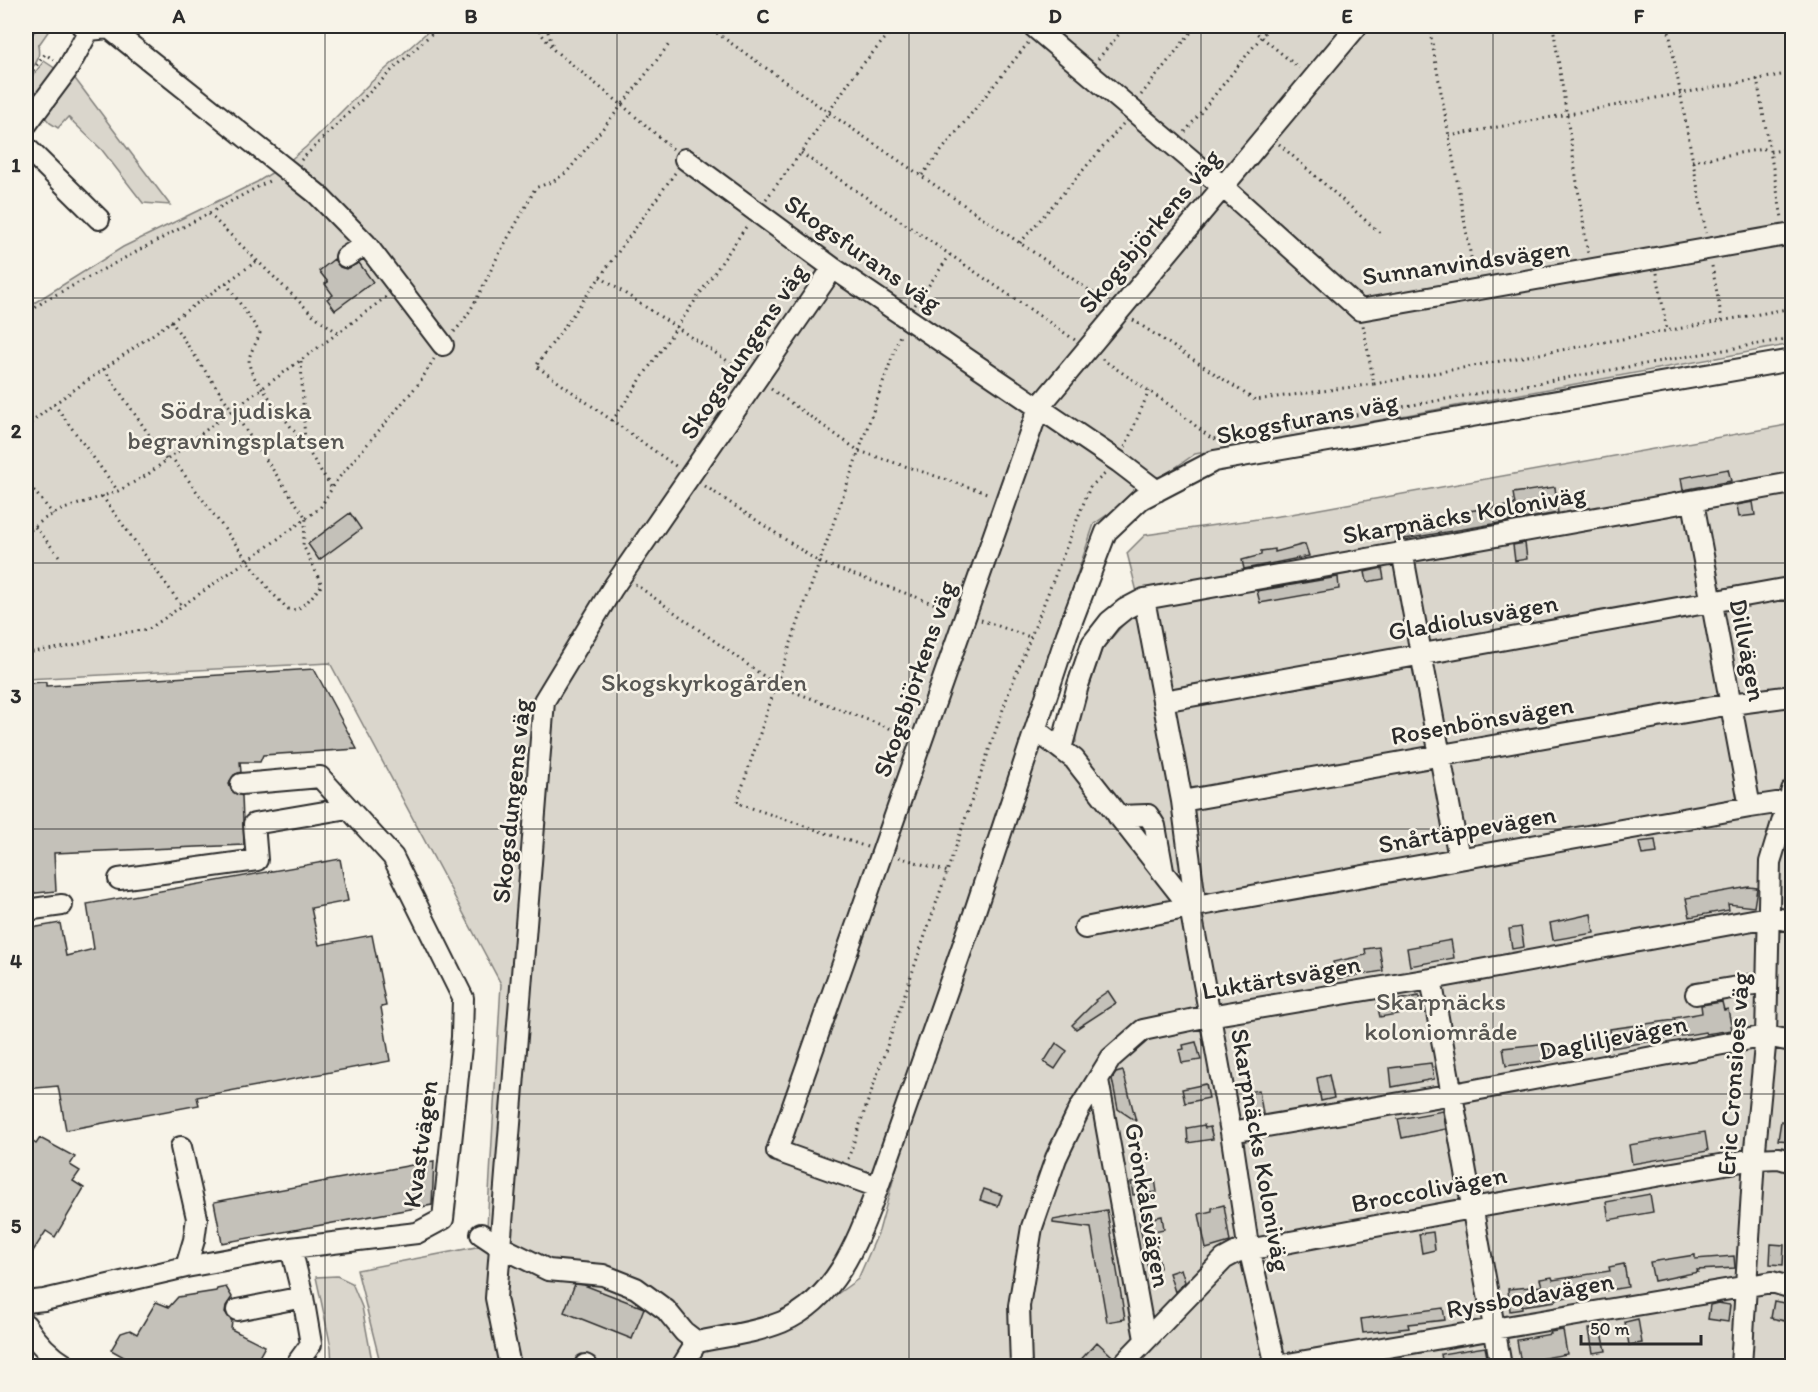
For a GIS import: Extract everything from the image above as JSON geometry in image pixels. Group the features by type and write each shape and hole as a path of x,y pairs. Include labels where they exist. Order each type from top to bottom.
{"street":[{"name":"Skogsbjörkens väg","path":"878,1187 777,1151 1039,407 1357,26"},
{"path":"26,125 67,70 86,28 109,28 317,194 366,244 442,345"},
{"name":"Sunnanvindsvägen","path":"1035,28 1222,186 1360,310 1789,235"},
{"path":"26,147 99,219"},
{"name":"Skogsfurans väg","path":"685,159 833,268 1157,490 1214,461 1792,360"},
{"path":"346,257 366,244"},
{"name":"Skogsdungens väg","path":"510,1366 496,1298 544,700 622,573 833,268"},
{"name":"Skarpnäcks Koloniväg","path":"1060,749 1092,644 1110,621 1144,598 1792,483"},
{"path":"682,1366 697,1342 756,1330 783,1321 811,1304 839,1273 857,1242 934,1029 1037,731 1068,634 1106,532 1141,499 1157,490"},
{"name":"Dillvägen","path":"1693,502 1750,807"},
{"path":"1402,551 1459,858"},
{"name":"Gladiolusvägen","path":"1163,701 1783,590 1792,591"},
{"name":"Skarpnäcks Koloniväg","path":"1144,598 1182,801 1194,893 1190,907 1250,1248 1276,1366"},
{"name":"Rosenbönsvägen","path":"1182,801 1731,704 1792,696"},
{"path":"1037,731 1074,759 1190,907 1084,928"},
{"name":"Kvastvägen","path":"26,1302 44,1300 186,1267 291,1248 417,1233 443,1220 462,1037 463,998 393,857 320,777 242,784"},
{"name":"Snårtäppevägen","path":"1190,907 1750,807 1791,797"},
{"name":"Eric Cronsioes väg","path":"1741,1366 1754,1159 1766,1036 1770,861 1791,797"},
{"path":"119,879 257,860 254,824 348,807"},
{"path":"26,910 62,905"},
{"name":"Luktärtsvägen","path":"1021,1366 1019,1306 1032,1227 1056,1158 1080,1108 1111,1058 1143,1030 1209,1016 1431,979 1768,917 1792,921"},
{"path":"1431,979 1501,1366"},
{"path":"1696,994 1767,982"},
{"name":"Dagliljevägen","path":"1231,1132 1453,1094 1766,1036 1792,1041"},
{"name":"Grönkålsvägen","path":"1098,1080 1145,1339"},
{"path":"181,1147 196,1218 194,1240 186,1267"},
{"name":"Broccolivägen","path":"1121,1366 1224,1259 1250,1248 1754,1159 1779,1158 1792,1162"},
{"path":"481,1234 499,1246 548,1270 603,1275 636,1288 666,1310 684,1332 697,1342"},
{"path":"291,1248 311,1344 295,1366"},
{"name":"Ryssbodavägen","path":"1276,1366 1772,1282 1792,1287"},
{"path":"237,1310 303,1297"},
{"path":"26,1325 32,1335 55,1359 67,1366"}],"path":[{"path":"26,34 32,26"},
{"path":"26,315 44,302 287,171 307,156 389,73 440,26"},
{"path":"535,26 554,50 685,159"},
{"path":"546,26 554,50"},
{"path":"707,26 828,113 1255,400 1374,384 1792,308"},
{"path":"612,421 756,211 801,153 856,72 896,26"},
{"path":"1088,72 1126,26"},
{"path":"1020,243 1132,109 1196,26"},
{"path":"1248,26 1312,79"},
{"path":"1174,145 1270,26"},
{"path":"1429,26 1477,291"},
{"path":"1553,26 1591,270"},
{"path":"1668,26 1722,320"},
{"path":"922,175 1035,28"},
{"path":"26,653 73,646 104,636 149,629 320,508 332,488 420,382 442,345 467,318 504,245 524,214 535,188 554,182 567,172 670,43"},
{"path":"26,80 45,54 67,70"},
{"path":"1449,136 1792,73"},
{"path":"1757,79 1789,235 1792,279"},
{"path":"1267,133 1380,233"},
{"path":"1692,161 1792,148"},
{"path":"801,153 1149,391 1212,439 1792,338"},
{"path":"209,214 312,314 338,333"},
{"path":"948,872 737,803 776,685 906,317 950,255"},
{"path":"1655,259 1667,330"},
{"path":"26,427 54,404 257,261"},
{"path":"600,277 859,451 1006,499"},
{"path":"226,283 260,333 248,358 248,366 332,488"},
{"path":"26,534 53,514 118,491 147,476 399,287"},
{"path":"1360,310 1374,384"},
{"path":"171,321 306,518 303,545 322,585 308,601 297,610 288,609 271,592 172,458"},
{"path":"301,360 305,446"},
{"path":"104,369 167,462"},
{"path":"843,1174 1009,692 1090,487 1119,462 1149,391"},
{"path":"54,404 118,491"},
{"path":"26,481 53,514"},
{"path":"102,496 182,606"},
{"path":"35,526 59,556"},
{"path":"622,573 645,593 776,685 920,740"},
{"path":"26,614 32,620"}],"green space":[{"path":"38,26 52,26 38,46 38,59 26,76 26,44"},
{"path":"434,26 1792,26 1792,344 1195,454 1094,524 838,1286 819,1307 858,1279 879,1231 917,1094 1040,746 1055,759 1076,742 1075,729 1102,649 1127,620 1137,592 1127,553 1145,535 1286,515 1792,424 1792,1366 381,1366 357,1270 486,1245 501,984 330,663 26,679 26,308 123,247 257,182 283,166"},
{"path":"44,61 59,71 26,116 26,84"},
{"path":"73,76 170,205 143,203 102,150 68,117 58,128 43,115"},
{"path":"337,1276 352,1283 362,1307 373,1366 332,1366 331,1347 316,1277"}],"building":[{"path":"334,259 340,267 346,269 359,263 373,282 335,310 327,299 333,295 325,284 328,282 319,271"},
{"path":"1728,469 1731,481 1683,490 1681,478"},
{"path":"1555,487 1558,513 1405,539 1403,525 1447,520 1446,516 1468,514 1468,511 1515,505 1513,493"},
{"path":"1753,502 1755,515 1739,517 1737,505"},
{"path":"350,513 361,529 319,560 308,544"},
{"path":"1525,543 1527,559 1515,561 1513,545"},
{"path":"1305,544 1309,556 1244,569 1242,560 1261,555 1261,551 1275,549 1275,552"},
{"path":"1382,568 1384,579 1367,582 1365,572"},
{"path":"1338,577 1339,589 1260,603 1257,591"},
{"path":"314,669 357,749 263,755 260,762 240,762 241,772 234,775 229,784 232,791 242,796 244,845 54,853 56,891 26,894 26,683 46,682 46,686"},
{"path":"1655,840 1657,853 1642,855 1639,842"},
{"path":"340,859 348,901 311,908 319,945 372,935 386,1006 381,1007 390,1061 197,1097 199,1105 66,1130 58,1086 26,1089 26,929 60,923 66,956 94,949 87,904"},
{"path":"1749,887 1757,888 1754,907 1728,904 1729,910 1690,917 1686,898"},
{"path":"1591,914 1594,933 1553,940 1550,923"},
{"path":"1521,927 1524,947 1512,949 1509,929"},
{"path":"1451,940 1454,958 1410,966 1407,948"},
{"path":"1379,947 1383,971 1336,979 1333,962 1366,955 1365,949"},
{"path":"1108,991 1116,1003 1076,1029 1072,1025 1095,1000"},
{"path":"1419,996 1421,1010 1380,1017 1377,1004"},
{"path":"1722,1002 1724,1010 1728,1009 1732,1030 1706,1034 1705,1032 1612,1048 1610,1029 1675,1020 1674,1018 1702,1013 1701,1005"},
{"path":"1196,1042 1201,1060 1182,1063 1179,1050 1184,1049 1183,1045"},
{"path":"1056,1043 1067,1051 1055,1069 1044,1062"},
{"path":"1549,1043 1551,1060 1506,1066 1503,1048"},
{"path":"1431,1063 1434,1079 1392,1087 1390,1068"},
{"path":"1123,1071 1136,1121 1118,1109 1112,1079 1116,1073"},
{"path":"1329,1075 1334,1098 1321,1101 1317,1078"},
{"path":"1206,1084 1209,1098 1185,1103 1182,1089"},
{"path":"1259,1090 1263,1114 1252,1116 1247,1092"},
{"path":"1443,1111 1446,1129 1402,1138 1398,1119"},
{"path":"1781,1121 1792,1123 1791,1141 1778,1140"},
{"path":"1204,1125 1205,1128 1210,1127 1213,1139 1188,1143 1187,1128"},
{"path":"1705,1132 1708,1151 1632,1164 1629,1145"},
{"path":"26,1137 36,1144 40,1138 75,1157 70,1165 80,1171 73,1181 84,1188 55,1237 46,1231 26,1262"},
{"path":"434,1161 432,1205 222,1243 214,1202"},
{"path":"1155,1179 1157,1192 1133,1195 1131,1182"},
{"path":"984,1189 1002,1195 998,1206 980,1200"},
{"path":"1650,1194 1653,1212 1609,1220 1606,1202"},
{"path":"1224,1205 1230,1242 1206,1249 1199,1214"},
{"path":"1107,1210 1125,1319 1107,1322 1091,1228 1053,1223 1053,1220"},
{"path":"1162,1216 1164,1229 1154,1231 1160,1268 1148,1270 1139,1221"},
{"path":"1433,1232 1435,1250 1422,1253 1419,1234"},
{"path":"1771,1244 1784,1245 1783,1265 1770,1264"},
{"path":"1695,1255 1695,1259 1734,1256 1735,1268 1697,1270 1698,1272 1654,1281 1650,1262"},
{"path":"1624,1264 1628,1287 1556,1299 1556,1301 1522,1306 1522,1309 1510,1311 1508,1289 1542,1286 1540,1279 1552,1277 1553,1280 1610,1271 1609,1267"},
{"path":"1181,1269 1185,1282 1175,1292 1169,1273"},
{"path":"575,1284 584,1285 644,1308 632,1339 564,1312"},
{"path":"226,1287 232,1297 225,1312 232,1321 231,1329 265,1346 254,1366 140,1366 111,1350 121,1333 130,1330 137,1334 156,1302 169,1307 178,1297 216,1291"},
{"path":"1774,1301 1789,1304 1785,1321 1771,1318"},
{"path":"1718,1303 1730,1305 1728,1322 1708,1319 1710,1305"},
{"path":"1443,1308 1445,1320 1408,1324 1409,1328 1363,1333 1361,1319"},
{"path":"1638,1319 1642,1343 1629,1345 1625,1322"},
{"path":"1601,1327 1606,1351 1593,1353 1589,1329"},
{"path":"1563,1330 1567,1354 1521,1364 1517,1340"},
{"path":"1097,1342 1112,1356 1101,1366 1075,1366"},
{"path":"1485,1347 1489,1366 1443,1366 1441,1354"}],"park label":[{"name":"Södra judiska begravningsplatsen","path":"236,424"},
{"name":"Skogskyrkogården","path":"704,682"},
{"name":"Skarpnäcks koloniområde","path":"1441,1016"}]}
